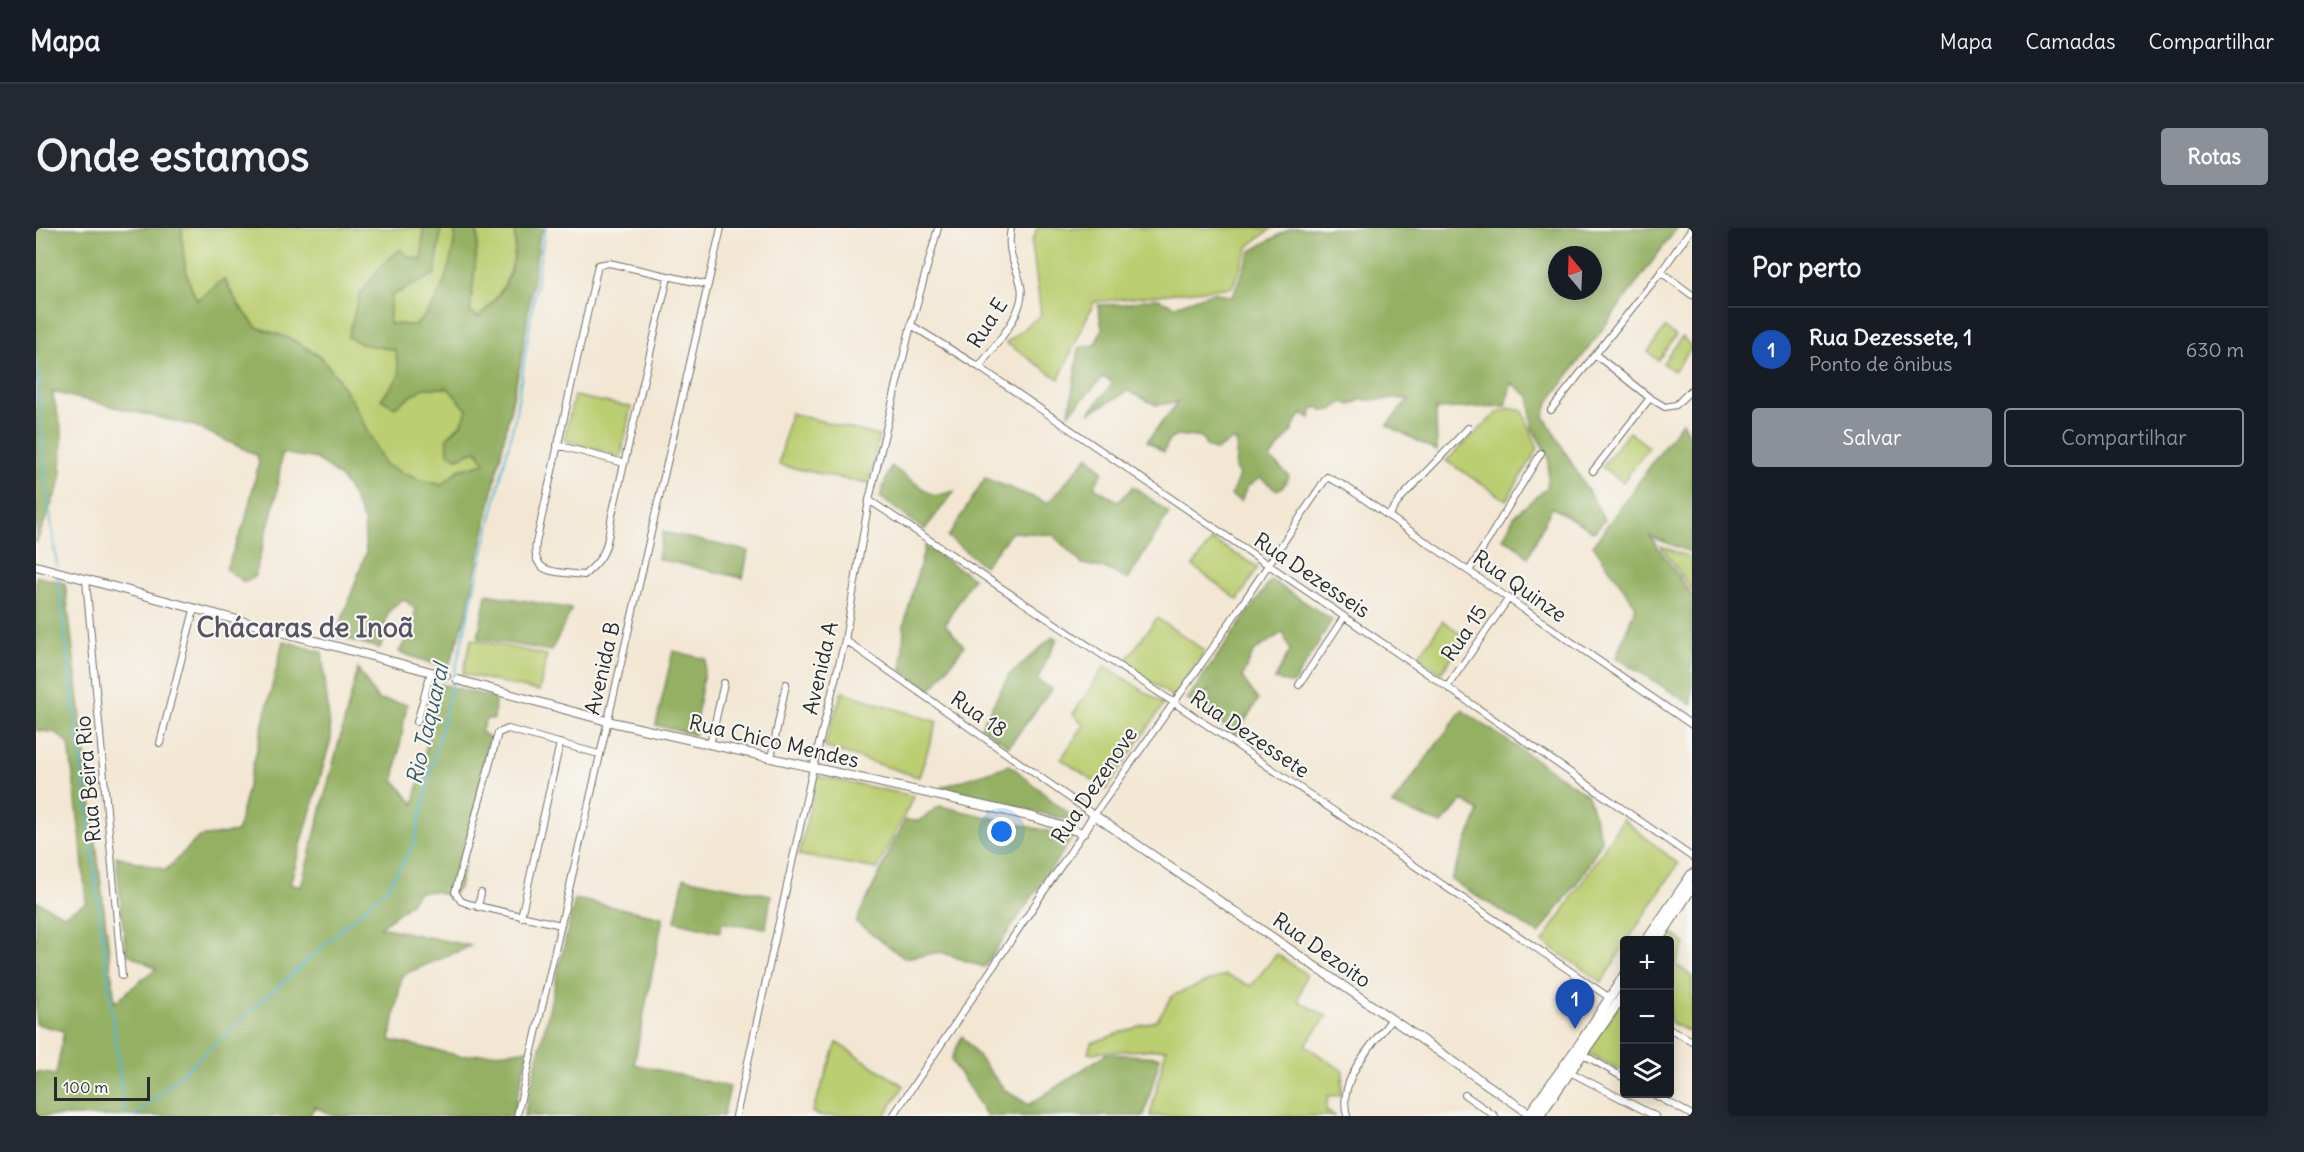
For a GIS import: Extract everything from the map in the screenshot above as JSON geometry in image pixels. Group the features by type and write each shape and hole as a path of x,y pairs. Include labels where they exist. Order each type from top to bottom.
{"main road":[{"path":"36,566 446,676"},
{"name":"Rua Chico Mendes","path":"458,680 607,721 1034,817 1083,833"},
{"name":"Rua Dezenove","path":"1083,833 1094,815"},
{"name":"Rua Dezoito","path":"1094,815 1532,1115"},
{"path":"1650,936 1692,874"},
{"path":"1661,936 1692,887"},
{"path":"1532,1115 1620,982"},
{"path":"1532,1115 1570,1072 1620,999"}],"street":[{"name":"Avenida B","path":"517,1116 721,228"},
{"name":"Avenida A","path":"736,1116 813,768 845,640 869,500 911,325 938,228"},
{"name":"Rua E","path":"979,367 1012,321 1021,304 1022,288 1009,252 1011,228"},
{"path":"1551,410 1661,272 1692,228"},
{"path":"668,277 612,515 606,552 598,564 584,575 544,569 538,565 535,552 598,265 609,263 708,285"},
{"path":"1661,272 1692,295"},
{"name":"Rua Dezesseis","path":"911,325 979,367 1447,687 1692,858"},
{"path":"1596,355 1650,398 1665,407 1671,408 1682,401 1692,389"},
{"path":"1593,471 1650,398"},
{"path":"1388,516 1402,496 1468,428"},
{"path":"557,445 624,463"},
{"path":"1469,571 1541,453"},
{"name":"Rua Dezenove","path":"1094,815 1212,649 1327,477"},
{"name":"Rua Quinze","path":"1327,477 1509,598 1692,725"},
{"name":"Rua Dezessete","path":"869,500 1173,702 1610,998"},
{"name":"Rua Beira Rio","path":"86,580 122,976"},
{"name":"Rua 15","path":"1447,687 1509,598"},
{"path":"160,743 194,610"},
{"path":"1299,685 1344,617"},
{"name":"Rua 18","path":"845,640 1094,815"},
{"path":"417,722 431,672"},
{"path":"710,745 724,683"},
{"path":"771,758 786,684"},
{"path":"561,925 478,907 461,901 455,892 498,733 508,729 599,754"},
{"path":"521,917 560,743"},
{"name":"Rua Dezenove","path":"893,1116 1083,833"},
{"path":"478,907 481,892"},
{"path":"1347,1116 1345,1097 1347,1084 1391,1020"},
{"path":"1674,1031 1692,1041"},
{"path":"1581,1053 1620,1076"},
{"path":"1570,1072 1655,1116"},
{"path":"1465,1095 1495,1116"},
{"path":"1660,1098 1692,1115"}],"green space":[{"path":"36,228 182,228 185,265 197,300 224,279 239,305 256,327 291,339 320,356 353,403 385,465 417,479 442,485 459,470 485,463 477,450 457,458 448,453 447,438 462,423 467,410 448,388 424,388 394,407 381,399 400,375 395,350 362,344 348,337 359,296 380,267 400,249 407,256 422,260 423,228 441,228 435,274 391,296 389,324 416,325 433,304 445,281 456,228 476,228 478,237 470,312 479,317 497,298 508,277 514,254 514,228 546,228 540,234 521,360 466,616 448,669 399,652 414,624 415,609 404,599 396,604 387,615 380,648 336,636 366,553 364,522 352,494 341,478 317,459 282,453 276,497 254,578 244,582 226,569 245,522 259,462 257,455 195,426 52,392 62,432 61,480 36,543"},
{"path":"182,228 423,228 422,260 407,256 362,344 395,350 400,375 424,388 448,388 468,410 462,423 447,438 458,458 477,450 486,463 459,470 442,485 417,479 385,465 353,403 320,356 291,339 256,327 239,305 224,279 197,300 185,265"},
{"path":"441,228 456,228 449,268 439,293 416,325 389,324 391,296 435,274"},
{"path":"476,228 514,228 515,242 512,266 503,288 479,317 470,313 478,237"},
{"path":"1037,228 1272,228 1249,246 1232,287 1094,302 1059,379 1006,343 1041,315 1032,243"},
{"path":"1291,228 1677,228 1548,403 1544,416 1605,520 1594,532 1552,507 1528,557 1514,544 1503,539 1515,515 1547,488 1549,457 1532,428 1530,397 1511,383 1506,406 1436,409 1437,451 1387,425 1409,399 1360,400 1351,405 1343,402 1332,410 1323,411 1318,407 1313,409 1310,418 1302,414 1292,431 1270,458 1289,476 1283,487 1277,490 1260,478 1247,487 1241,501 1231,496 1239,475 1235,469 1237,442 1232,440 1216,451 1206,446 1203,438 1178,435 1169,440 1164,452 1147,441 1178,402 1156,405 1128,391 1089,413 1113,383 1103,377 1069,414 1079,348 1095,345 1102,329 1098,305 1124,304 1156,298 1175,306 1214,292 1232,297 1251,251"},
{"path":"1665,328 1676,336 1658,360 1648,352"},
{"path":"1682,337 1692,347 1674,371 1663,363"},
{"path":"574,396 631,407 621,457 564,440"},
{"path":"1509,408 1523,411 1538,449 1506,500 1446,461 1497,413"},
{"path":"790,413 879,436 868,484 779,465"},
{"path":"1682,422 1692,442 1692,553 1650,536 1692,595 1692,705 1616,657 1636,606 1593,545"},
{"path":"1629,432 1649,447 1623,482 1602,467"},
{"path":"1088,456 1103,471 1094,487 1119,502 1133,486 1169,513 1128,580 1107,569 1082,564 1053,535 1012,532 984,566 948,537 985,478 1048,503"},
{"path":"891,466 934,496 955,491 924,530 880,497"},
{"path":"663,532 748,551 743,578 658,559"},
{"path":"1212,540 1258,567 1238,600 1193,566"},
{"path":"925,546 973,578 945,624 964,646 931,690 902,671 904,625"},
{"path":"1661,546 1692,558 1692,590"},
{"path":"36,576 65,583 115,1002 156,968 126,953 116,856 166,870 199,837 237,832 283,641 322,652 331,739 290,884 301,887 358,669 378,700 407,704 394,780 414,804 440,684 495,698 494,719 486,719 481,732 490,738 459,888 450,897 435,891 418,892 410,904 380,927 471,946 402,975 390,1040 461,1056 528,1050 513,1116 335,1116 315,1107 309,1116 36,1116 36,1072 56,1075 64,1031 36,1024 36,901 64,915 86,903 69,744 56,733 36,730"},
{"path":"1271,580 1332,620 1293,684 1275,679 1290,650 1283,632 1254,651 1242,677 1258,700 1236,735 1210,716 1209,690 1195,705 1187,699"},
{"path":"486,594 572,609 551,651 478,638"},
{"path":"1157,618 1205,651 1173,697 1124,663"},
{"path":"1443,621 1466,637 1441,673 1418,657"},
{"path":"1053,637 1057,639 1037,680 1052,689 1009,746 981,727 1009,675"},
{"path":"471,639 547,655 539,691 463,674"},
{"path":"673,651 706,659 694,735 656,725"},
{"path":"1105,666 1164,704 1106,789 1061,759 1084,725 1073,714"},
{"path":"842,692 937,722 919,777 824,747"},
{"path":"1462,710 1588,795 1602,841 1581,877 1539,934 1451,880 1479,811 1462,800 1442,824 1392,805"},
{"path":"1010,765 1079,823 942,787"},
{"path":"817,776 914,796 877,869 799,855"},
{"path":"940,806 1073,837 984,967 941,952 904,958 856,922 905,820 918,821"},
{"path":"1623,819 1678,864 1631,936 1620,936 1620,953 1602,982 1543,942"},
{"path":"684,878 771,895 766,928 722,923 720,932 675,921"},
{"path":"575,899 663,917 634,1064 730,1087 723,1116 524,1116"},
{"path":"1668,930 1685,944 1675,965 1692,975 1692,1033 1674,1024 1674,936 1664,936"},
{"path":"1277,954 1306,974 1298,1001 1327,1016 1305,1045 1343,1071 1341,1095 1328,1096 1326,1111 1335,1116 1150,1116 1166,1049 1088,1053 1091,1043 1157,1020 1173,995 1225,975 1251,986"},
{"path":"1620,1002 1620,1070 1587,1052"},
{"path":"962,1036 1005,1090 1029,1105 1106,1054 1160,1057 1144,1116 987,1116 951,1060"},
{"path":"837,1043 904,1086 884,1116 818,1116 812,1112"}],"waterway":[{"name":"Rio Taquaral","path":"135,1116 387,888 414,844 515,418 545,228"},
{"path":"36,359 47,492 57,566"},
{"path":"58,578 125,1116"}],"place":[{"name":"Rua Dezessete, 1","path":"1575,1029"}],"district":[{"name":"Chácaras de Inoã","path":"305,627"}]}
